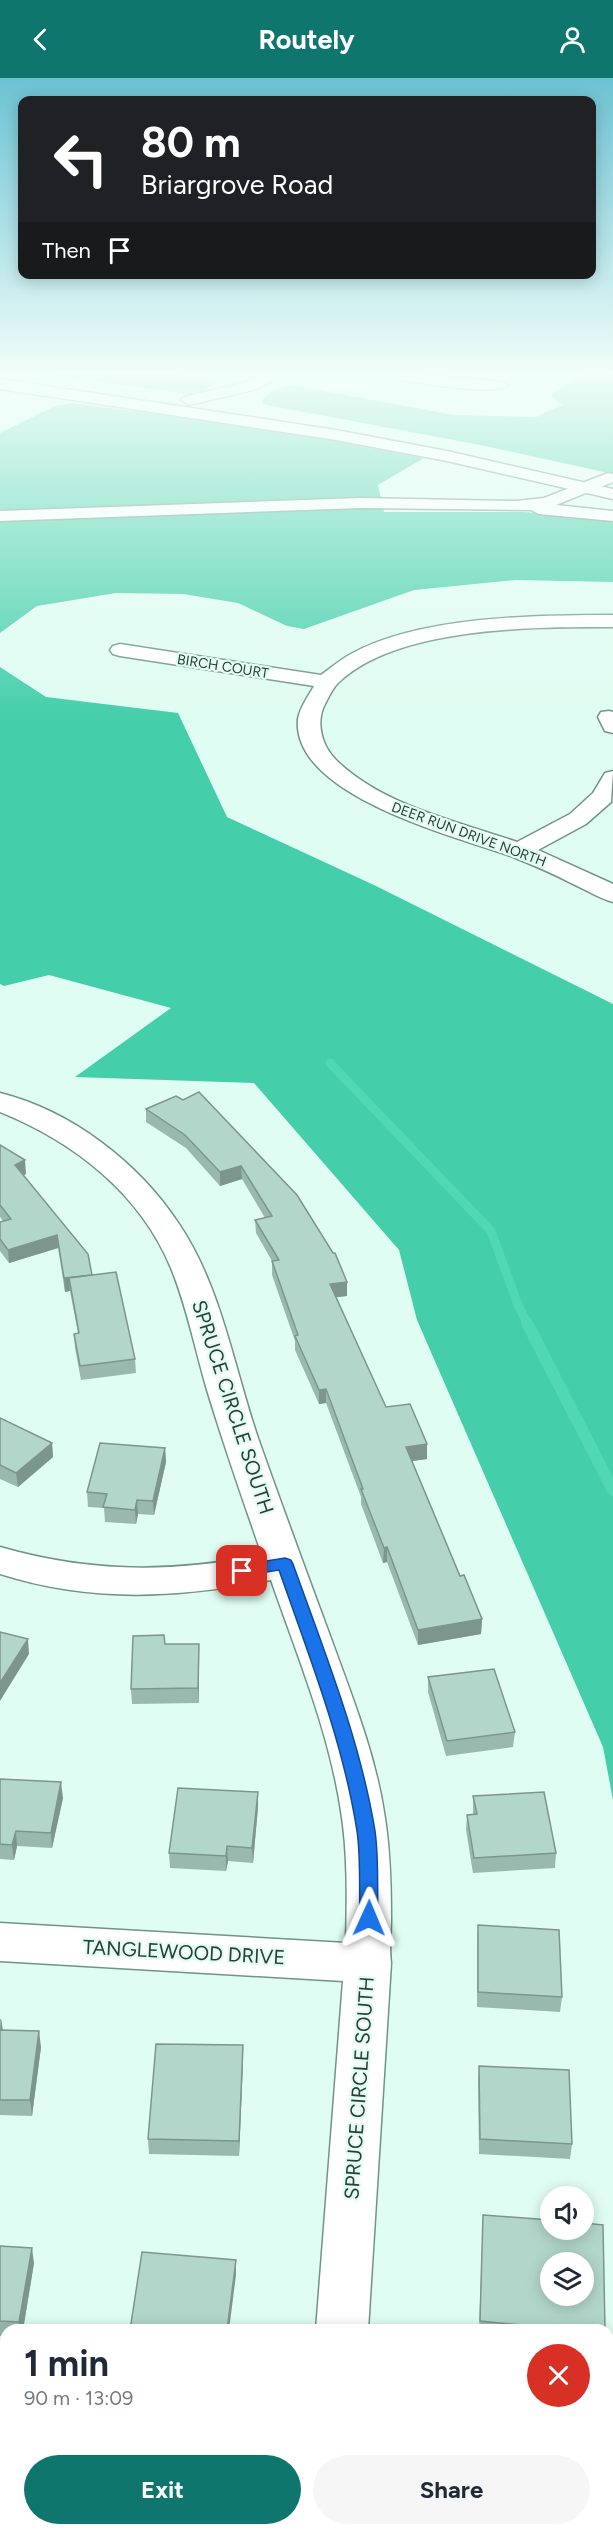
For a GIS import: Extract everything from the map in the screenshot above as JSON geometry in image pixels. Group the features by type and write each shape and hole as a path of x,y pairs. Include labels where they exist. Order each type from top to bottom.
{"street":[{"path":"516,506 547,503 582,490"},
{"path":"0,516 361,503 516,506 613,516"},
{"name":"DEER RUN DRIVE NORTH","path":"613,621 516,621 409,639 370,653 326,682 314,699 309,717 310,735 319,757 363,791 399,810 519,851 576,874 613,894"},
{"name":"BIRCH COURT","path":"120,650 326,682"},
{"path":"519,851 578,819 603,797 613,778"},
{"name":"SPRUCE CIRCLE SOUTH","path":"0,1102 50,1123 99,1155 125,1176 166,1227 190,1277 231,1410 334,1703 355,1777 366,1833 370,1895 368,1963 342,2324"},
{"path":"0,1560 56,1576 102,1581 178,1581 285,1564"},
{"name":"TANGLEWOOD DRIVE","path":"0,1942 368,1963"}],"green space":[{"path":"0,490 379,490 384,512 523,512 613,518 613,582 516,580 414,590 304,629 287,626 238,603 183,594 116,593 37,606 0,633"},
{"path":"0,667 46,697 178,713 227,817 376,886 613,1004 613,1800 603,1747 417,1320 399,1250 254,1083 75,1077 171,1008 49,975 4,986 0,984"}],"building":[{"path":"199,1092 297,1195 335,1253 347,1282 330,1284 386,1407 410,1404 427,1444 406,1447 460,1576 464,1575 482,1619 418,1630 387,1547 384,1548 361,1489 363,1489 326,1389 319,1390 295,1336 298,1335 272,1261 279,1260 255,1220 272,1216 241,1166 220,1172 185,1135 146,1109 176,1096 183,1100"},
{"path":"0,1145 25,1160 15,1165 88,1254 92,1275 64,1278 57,1235 8,1250 0,1239 0,1222 11,1219 0,1205"},
{"path":"116,1272 135,1359 80,1366 74,1334 79,1333 69,1278"},
{"path":"0,1418 52,1443 16,1473 0,1465"},
{"path":"100,1443 165,1448 153,1501 137,1500 135,1510 103,1507 107,1494 87,1492"},
{"path":"0,1632 28,1639 0,1683"},
{"path":"164,1635 165,1644 199,1644 198,1688 131,1689 133,1636"},
{"path":"494,1669 515,1732 447,1741 428,1677"},
{"path":"0,1779 61,1782 51,1833 16,1831 12,1845 0,1844"},
{"path":"178,1788 258,1792 252,1848 227,1846 226,1856 169,1853"},
{"path":"544,1792 556,1853 474,1858 467,1815 477,1814 473,1796"},
{"path":"478,1925 559,1930 562,1997 478,1992"},
{"path":"0,2030 39,2031 30,2100 0,2100"},
{"path":"156,2044 243,2045 239,2141 148,2139"},
{"path":"479,2066 569,2070 572,2144 480,2139"},
{"path":"483,2215 540,2219 540,2240 594,2240 594,2224 603,2225 605,2324 510,2324 480,2321"},
{"path":"0,2246 32,2248 19,2322 0,2321"},
{"path":"142,2252 236,2260 228,2324 131,2324"}],"waterway":[{"path":"330,1063 491,1231 518,1305 527,1323"},
{"path":"527,1323 613,1490"}],"route":[{"path":"242,1571 285,1564 334,1703 355,1777 366,1833 370,1895 369,1918"}]}
